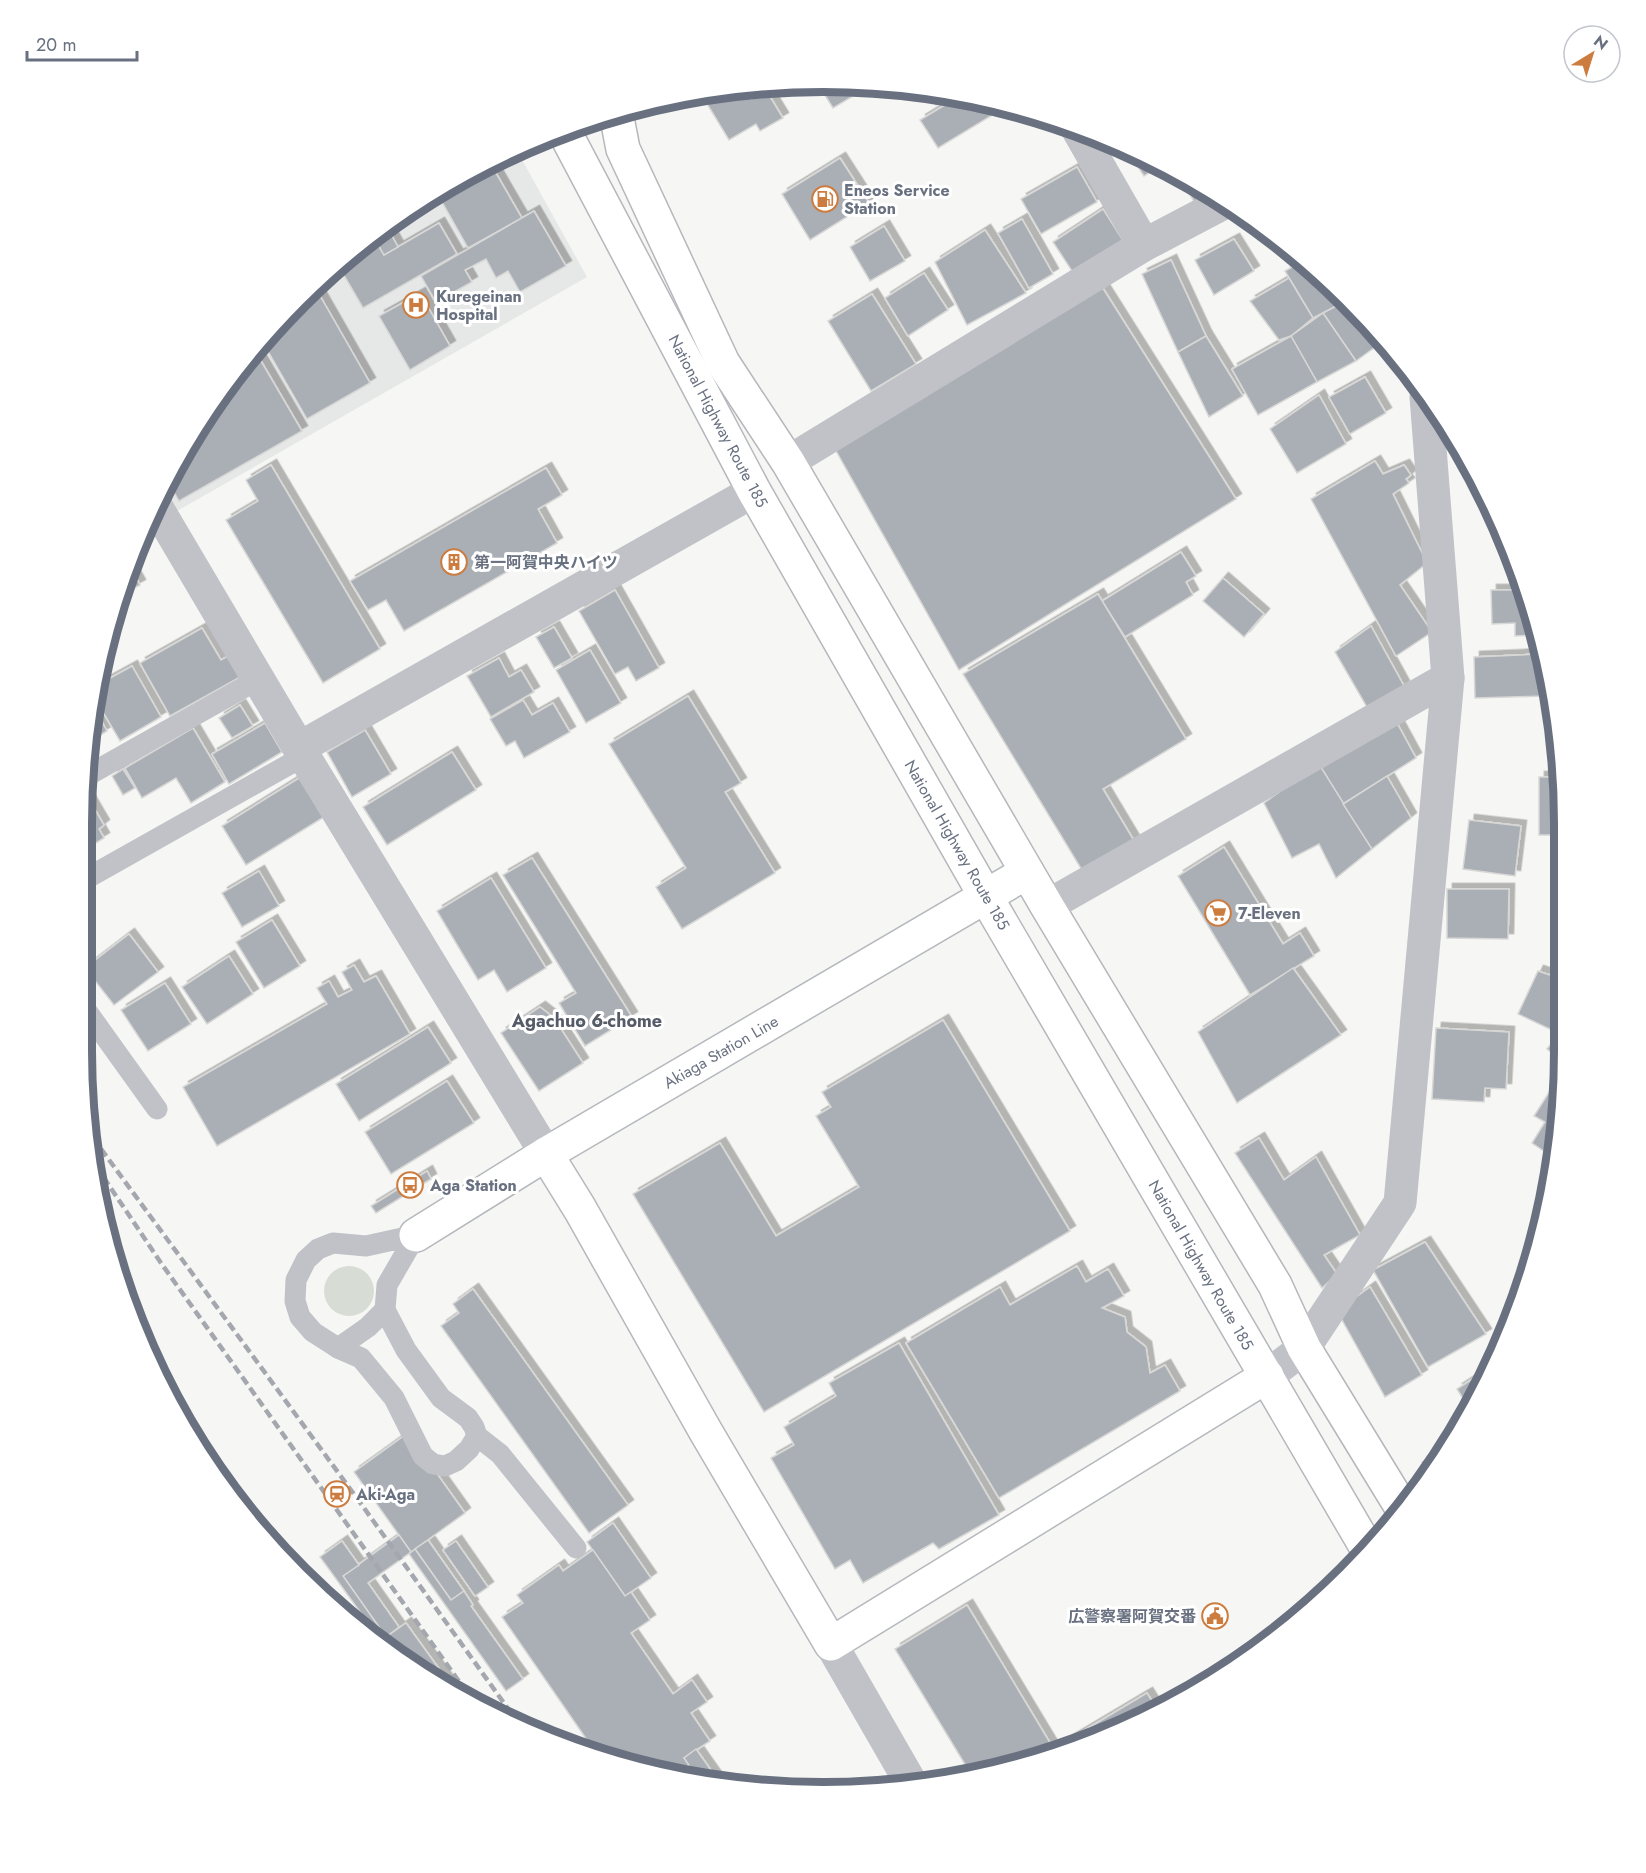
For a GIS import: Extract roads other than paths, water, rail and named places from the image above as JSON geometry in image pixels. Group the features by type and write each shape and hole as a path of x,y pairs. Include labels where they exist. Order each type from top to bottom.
{"main road":[{"name":"National Highway Route 185","path":"618,121 623,149 723,363 788,462 1047,906 1275,1285 1304,1348 1398,1501"},
{"name":"National Highway Route 185","path":"568,138 754,491 986,897 1363,1542"},
{"name":"Akiaga Station Line","path":"416,1235 546,1154 1027,872"},
{"path":"546,1154 831,1644 1267,1376"}],"street":[{"path":"1084,140 1144,245"},
{"path":"788,462 1144,245 1216,207"},
{"path":"1267,1376 1304,1348 1400,1203 1449,678 1427,412"},
{"path":"302,752 754,491"},
{"path":"160,515 546,1154"},
{"path":"1047,906 1449,678"},
{"path":"831,1644 907,1776"}],"lane":[{"path":"93,772 259,679"},
{"path":"92,875 302,752"},
{"path":"92,1018 157,1109"},
{"path":"416,1235 387,1285 385,1310 406,1350 441,1398 468,1418 477,1436 500,1454 576,1548"},
{"path":"416,1235 366,1246 333,1244 318,1249 306,1260 296,1280 295,1301 300,1317 313,1332 338,1348 361,1358 394,1398 423,1456 433,1464 445,1466 456,1461 469,1449 477,1436"},
{"path":"338,1348 368,1327 385,1310"}],"railway":[{"path":"98,1145 510,1711"},
{"path":"103,1177 161,1263 462,1686"}],"place":[{"name":"Eneos Service Station","path":"825,199"},
{"name":"Kuregeinan Hospital","path":"416,305"},
{"name":"第一阿賀中央ハイツ","path":"454,562"},
{"name":"7-Eleven","path":"1218,913"},
{"name":"Aga Station","path":"410,1185"},
{"name":"Aki-Aga","path":"337,1494"},
{"name":"広警察署阿賀交番","path":"1215,1616"}],"district":[{"name":"Agachuo 6-chome","path":"587,1021"}]}
